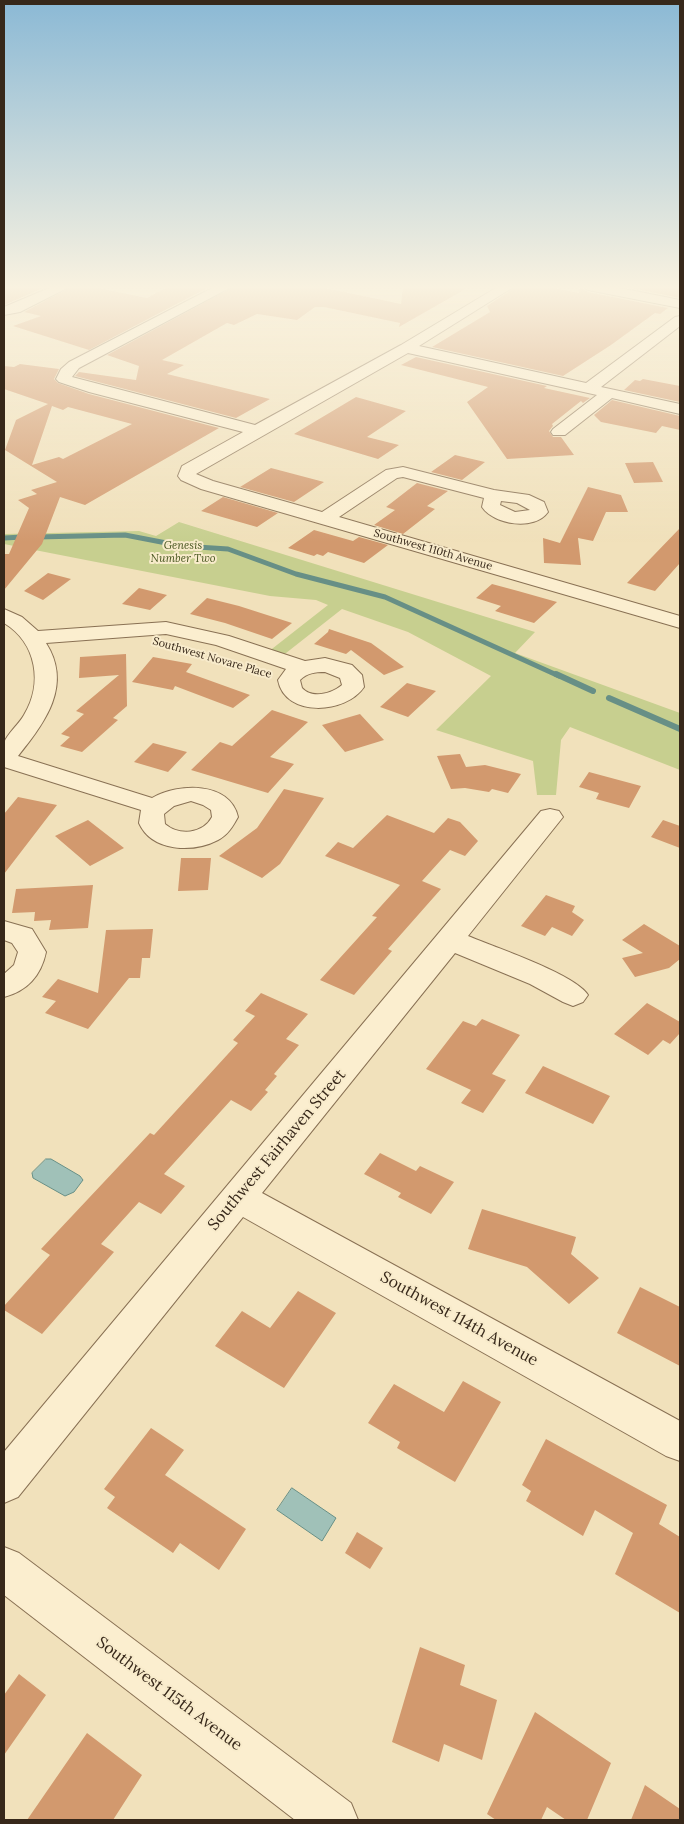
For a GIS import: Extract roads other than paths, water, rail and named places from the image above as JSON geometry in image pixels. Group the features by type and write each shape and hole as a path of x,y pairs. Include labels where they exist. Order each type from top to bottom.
{"street":[{"path":"69,371 64,377 72,383 258,431 365,371"},
{"path":"509,371 680,409"},
{"path":"588,389 612,371"},
{"path":"559,432 609,393"},
{"name":"Southwest 110th Avenue","path":"258,431 188,470 187,476 206,485 678,618"},
{"path":"324,519 392,474 403,472 494,495"},
{"path":"4,615 14,620 34,638 46,666 44,697 25,732 4,759 156,807"},
{"name":"Southwest Novare Place","path":"34,638 138,632 151,641 296,674"},
{"name":"Southwest Fairhaven Street","path":"4,1483 550,817"},
{"path":"4,930 22,936 32,952 29,967 18,980 4,987"},
{"path":"451,940 540,977 574,995"},
{"name":"Southwest 114th Avenue","path":"238,1197 680,1442"},
{"name":"Southwest 115th Avenue","path":"4,1568 334,1820"}],"water":[{"path":"46,1159 51,1159 80,1176 83,1180 74,1192 65,1196 33,1178 32,1173"},
{"path":"292,1488 336,1518 322,1541 277,1510"}],"waterway":[{"path":"37,537 125,535 182,546 228,549 296,574 385,597 559,676"},
{"path":"4,538 23,537"},
{"path":"556,674 593,691"},
{"path":"609,698 680,729"}],"park label":[{"name":"Genesis Number Two","path":"183,552"}]}
